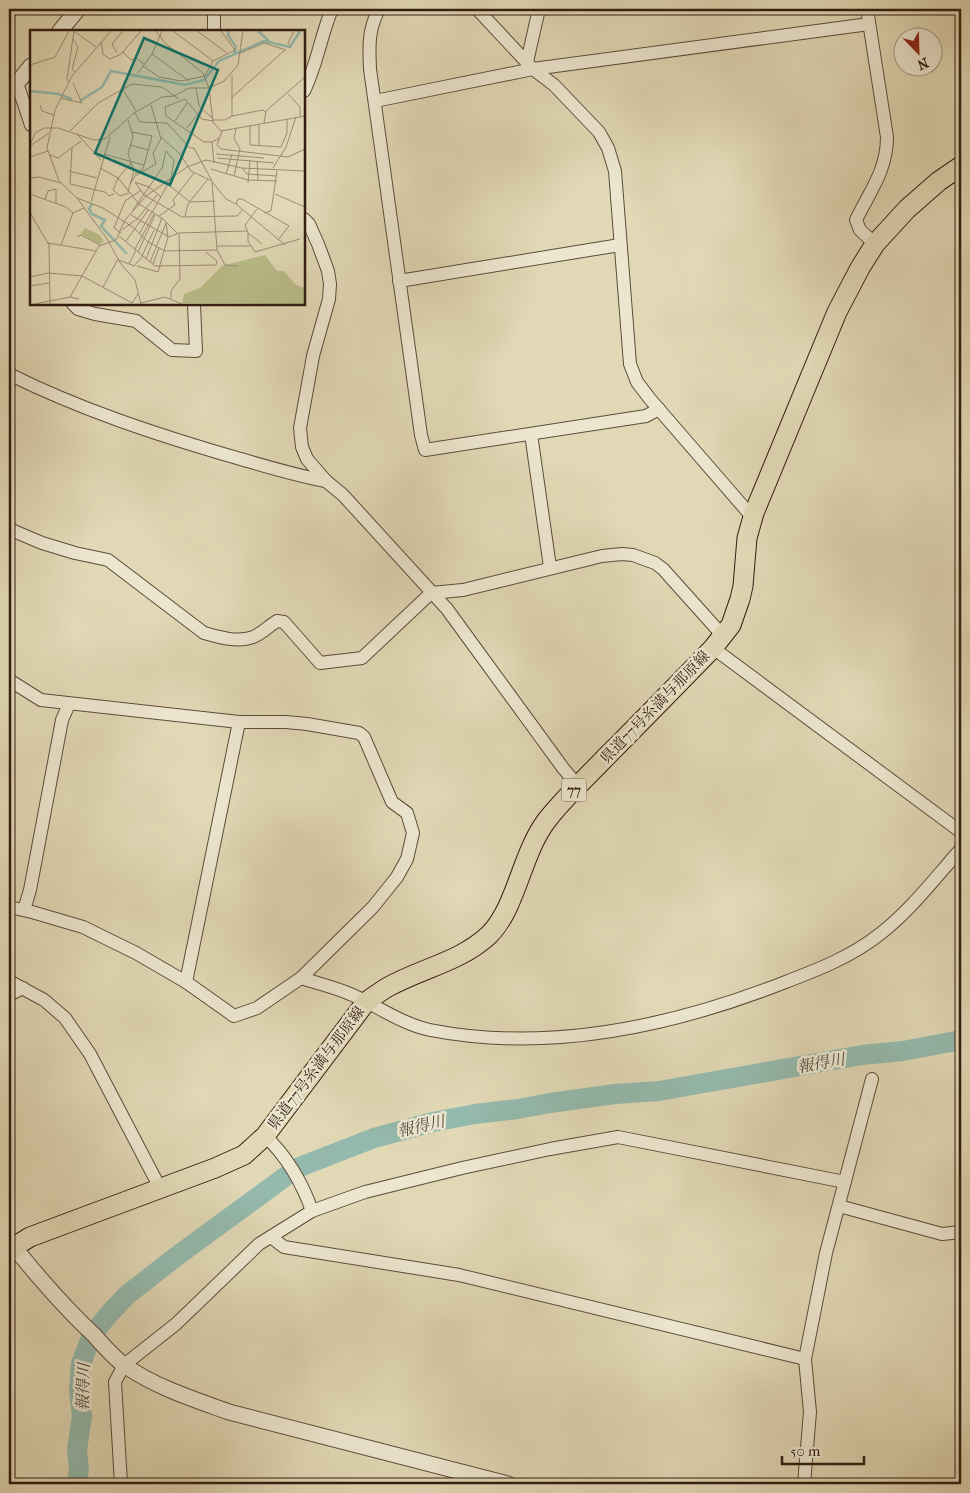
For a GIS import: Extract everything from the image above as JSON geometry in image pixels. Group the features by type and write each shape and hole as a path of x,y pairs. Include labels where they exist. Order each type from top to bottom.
{"main road":[{"name":"県道77号糸満与那原線","path":"12,1250 30,1237 42,1232 244,1155 265,1136 366,1002 389,986 461,956 491,933 506,912 536,836 559,806 718,642 731,625 743,586 747,538 754,513 844,297 875,244 922,195 961,166"}],"street":[{"path":"61,30 78,9"},
{"path":"214,9 214,30"},
{"path":"305,88 332,9"},
{"path":"379,9 372,23 369,43 370,69 421,435 425,450 646,416 658,410"},
{"path":"477,9 530,65 577,108 604,141 615,171 630,364 637,382 658,410 747,511 754,513"},
{"path":"530,65 540,9"},
{"path":"867,9 887,137 887,150 884,163 856,220 860,230 875,244"},
{"path":"375,101 530,65 869,24"},
{"path":"30,67 13,87 30,123"},
{"path":"305,220 309,224 318,244 328,271 330,284 329,299 313,356 300,428 302,447 307,459 326,481 343,495 430,593 447,609 578,786"},
{"path":"399,281 620,245"},
{"path":"74,305 78,309 95,314 136,321 172,350 196,351 194,305"},
{"path":"9,374 105,416 179,441 303,477 326,481"},
{"path":"532,434 550,567"},
{"path":"9,529 42,543 108,560 204,633 222,638 244,639 253,637 277,621 284,622 320,663 362,658 430,593 463,590 550,567 602,556 622,554 644,559 655,563 663,570 718,642 961,832"},
{"path":"9,680 41,700 239,722 286,722 359,733 364,737 392,802 407,813 413,833 407,859 397,876 373,907 301,978 257,1008 234,1016 186,982 136,953 83,927 24,910 9,908"},
{"path":"24,910 30,890 62,720 69,704"},
{"path":"186,982 239,722"},
{"path":"301,978 360,998 407,1022 429,1029 514,1038 536,1038 616,1030 694,1013 755,994 807,974 850,954 880,934 899,918 961,849"},
{"path":"9,981 44,1000 65,1018 90,1054 160,1188"},
{"path":"9,994 23,988"},
{"path":"804,1484 810,1412 805,1359 826,1253 872,1080"},
{"path":"265,1136 286,1158 311,1207"},
{"path":"120,1484 115,1382 120,1361 176,1324 259,1244 311,1207 462,1168 618,1137 845,1182"},
{"path":"839,1206 942,1234 961,1232"},
{"path":"271,1236 284,1247 459,1275 805,1359"},
{"path":"12,1250 74,1316 120,1361 161,1386 188,1398 229,1412 508,1484"}],"waterway":[{"name":"報得川","path":"77,1484 79,1469 77,1450 82,1416 79,1391 81,1364 92,1335 127,1295 297,1168 374,1138 433,1122 475,1114 615,1094 659,1091 862,1055 903,1051 961,1040"}]}
